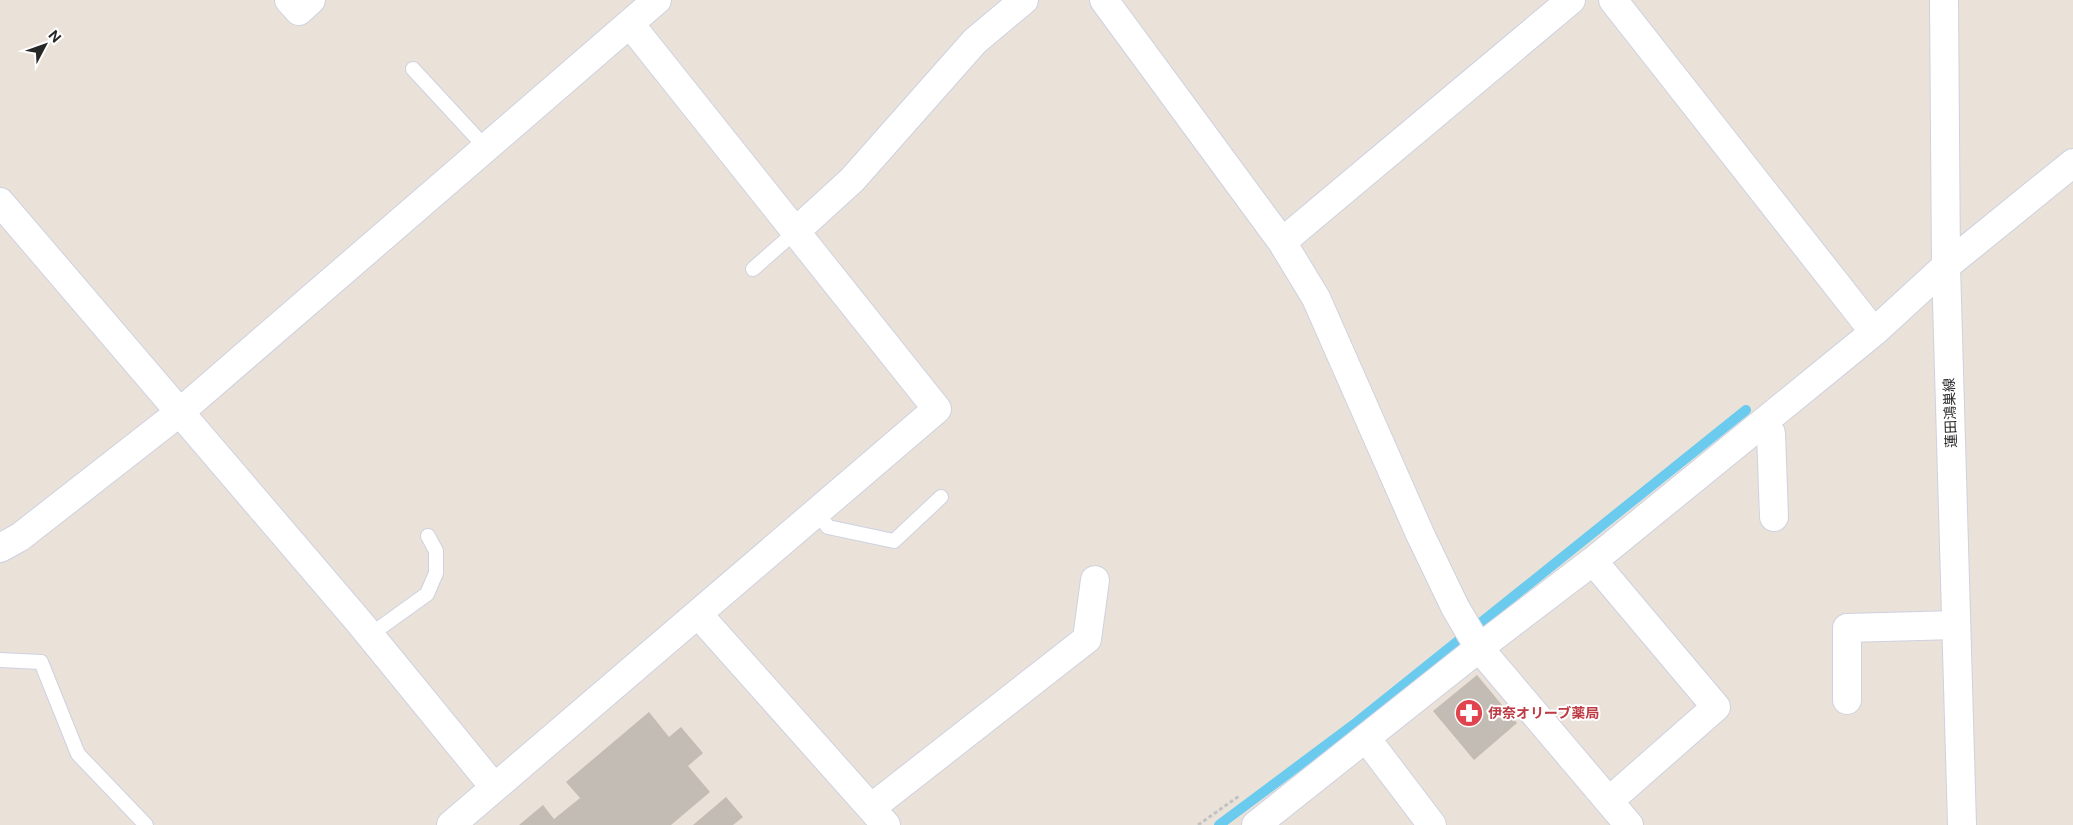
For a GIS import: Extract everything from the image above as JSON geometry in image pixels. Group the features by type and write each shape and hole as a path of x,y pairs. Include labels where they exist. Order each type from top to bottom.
{"street":[{"path":"289,0 299,11 311,0"},
{"path":"0,548 20,537 180,412 658,0"},
{"path":"795,232 852,180 975,41 1024,0"},
{"path":"1104,0 1282,242 1316,298 1420,534 1455,607 1478,648 1630,825"},
{"path":"1282,242 1571,0"},
{"path":"1613,0 1874,332"},
{"name":"蓮田鴻巣線","path":"1944,0 1946,266 1962,825"},
{"path":"451,825 937,409 630,24"},
{"path":"1256,825 1478,648 1593,561 1874,332 1946,266 2073,163"},
{"path":"0,202 370,635 494,787"},
{"path":"1762,423 1771,434 1774,517"},
{"path":"1593,561 1716,707 1609,802"},
{"path":"698,614 879,817 1087,639 1095,580"},
{"path":"1847,700 1847,628 1956,626"},
{"path":"1366,738 1432,825"}],"lane":[{"path":"414,69 486,148"},
{"path":"753,269 795,232"},
{"path":"817,512 828,526 894,541 941,497"},
{"path":"370,635 427,594 436,574 436,551 428,536"},
{"path":"0,660 41,662 78,754 146,825"}],"building":[{"path":"1477,675 1517,723 1474,760 1433,711"},
{"path":"649,712 669,737 681,727 703,753 688,766 710,792 671,825 519,825 543,805 554,819 580,798 566,782"},
{"path":"726,797 743,817 733,825 693,825"}],"waterway":[{"path":"1219,825 1357,722 1746,410"}],"place":[{"name":"伊奈オリーブ薬局","path":"1469,713"}]}
